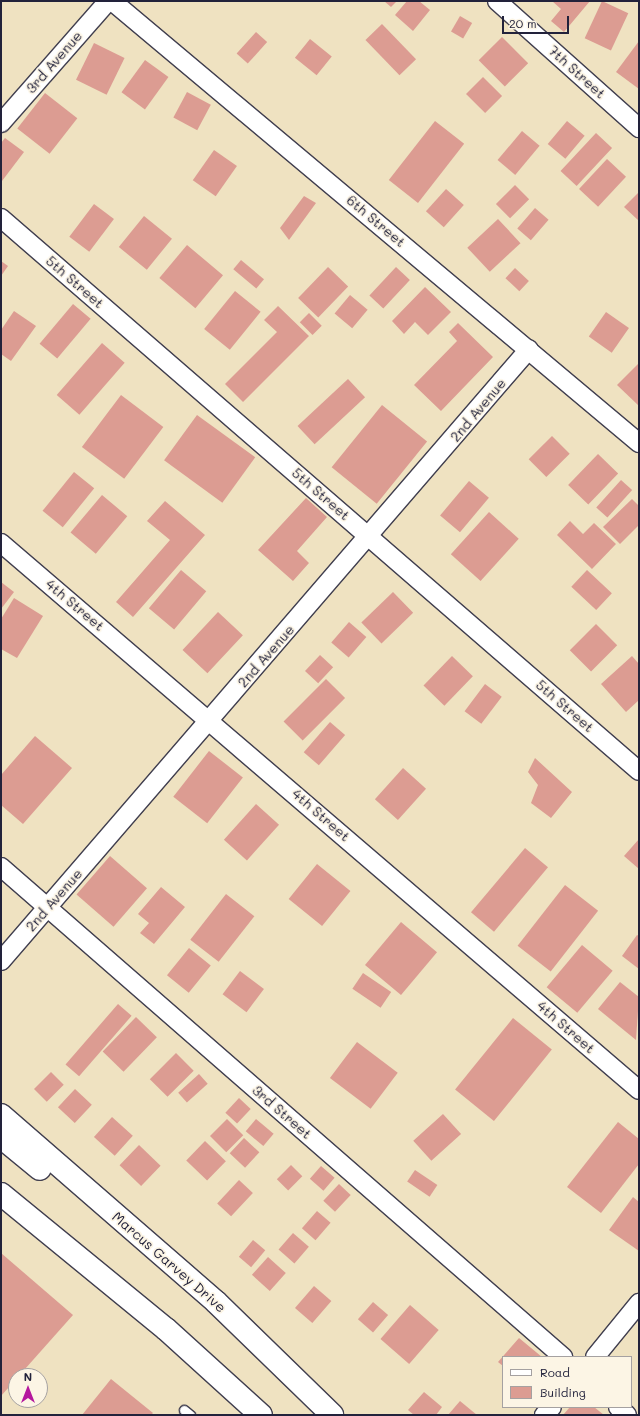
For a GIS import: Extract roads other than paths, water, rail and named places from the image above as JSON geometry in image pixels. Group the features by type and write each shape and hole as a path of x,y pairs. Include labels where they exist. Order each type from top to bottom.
{"highway":[{"name":"Marcus Garvey Drive","path":"1,1115 234,1320 332,1415"},
{"path":"1,1137 234,1320"},
{"path":"1,1194 166,1329 261,1415"}],"street":[{"name":"3rd Avenue","path":"1,123 108,1"},
{"name":"6th Street","path":"112,1 529,349 639,443"},
{"name":"7th Street","path":"497,1 639,128"},
{"name":"5th Street","path":"1,218 371,537 639,771"},
{"name":"2nd Avenue","path":"1,961 371,537 529,349"},
{"name":"4th Street","path":"1,543 211,720 639,1090"},
{"name":"3rd Street","path":"1,867 562,1356"},
{"path":"596,1356 639,1303"},
{"path":"619,1408 627,1415"}]}
